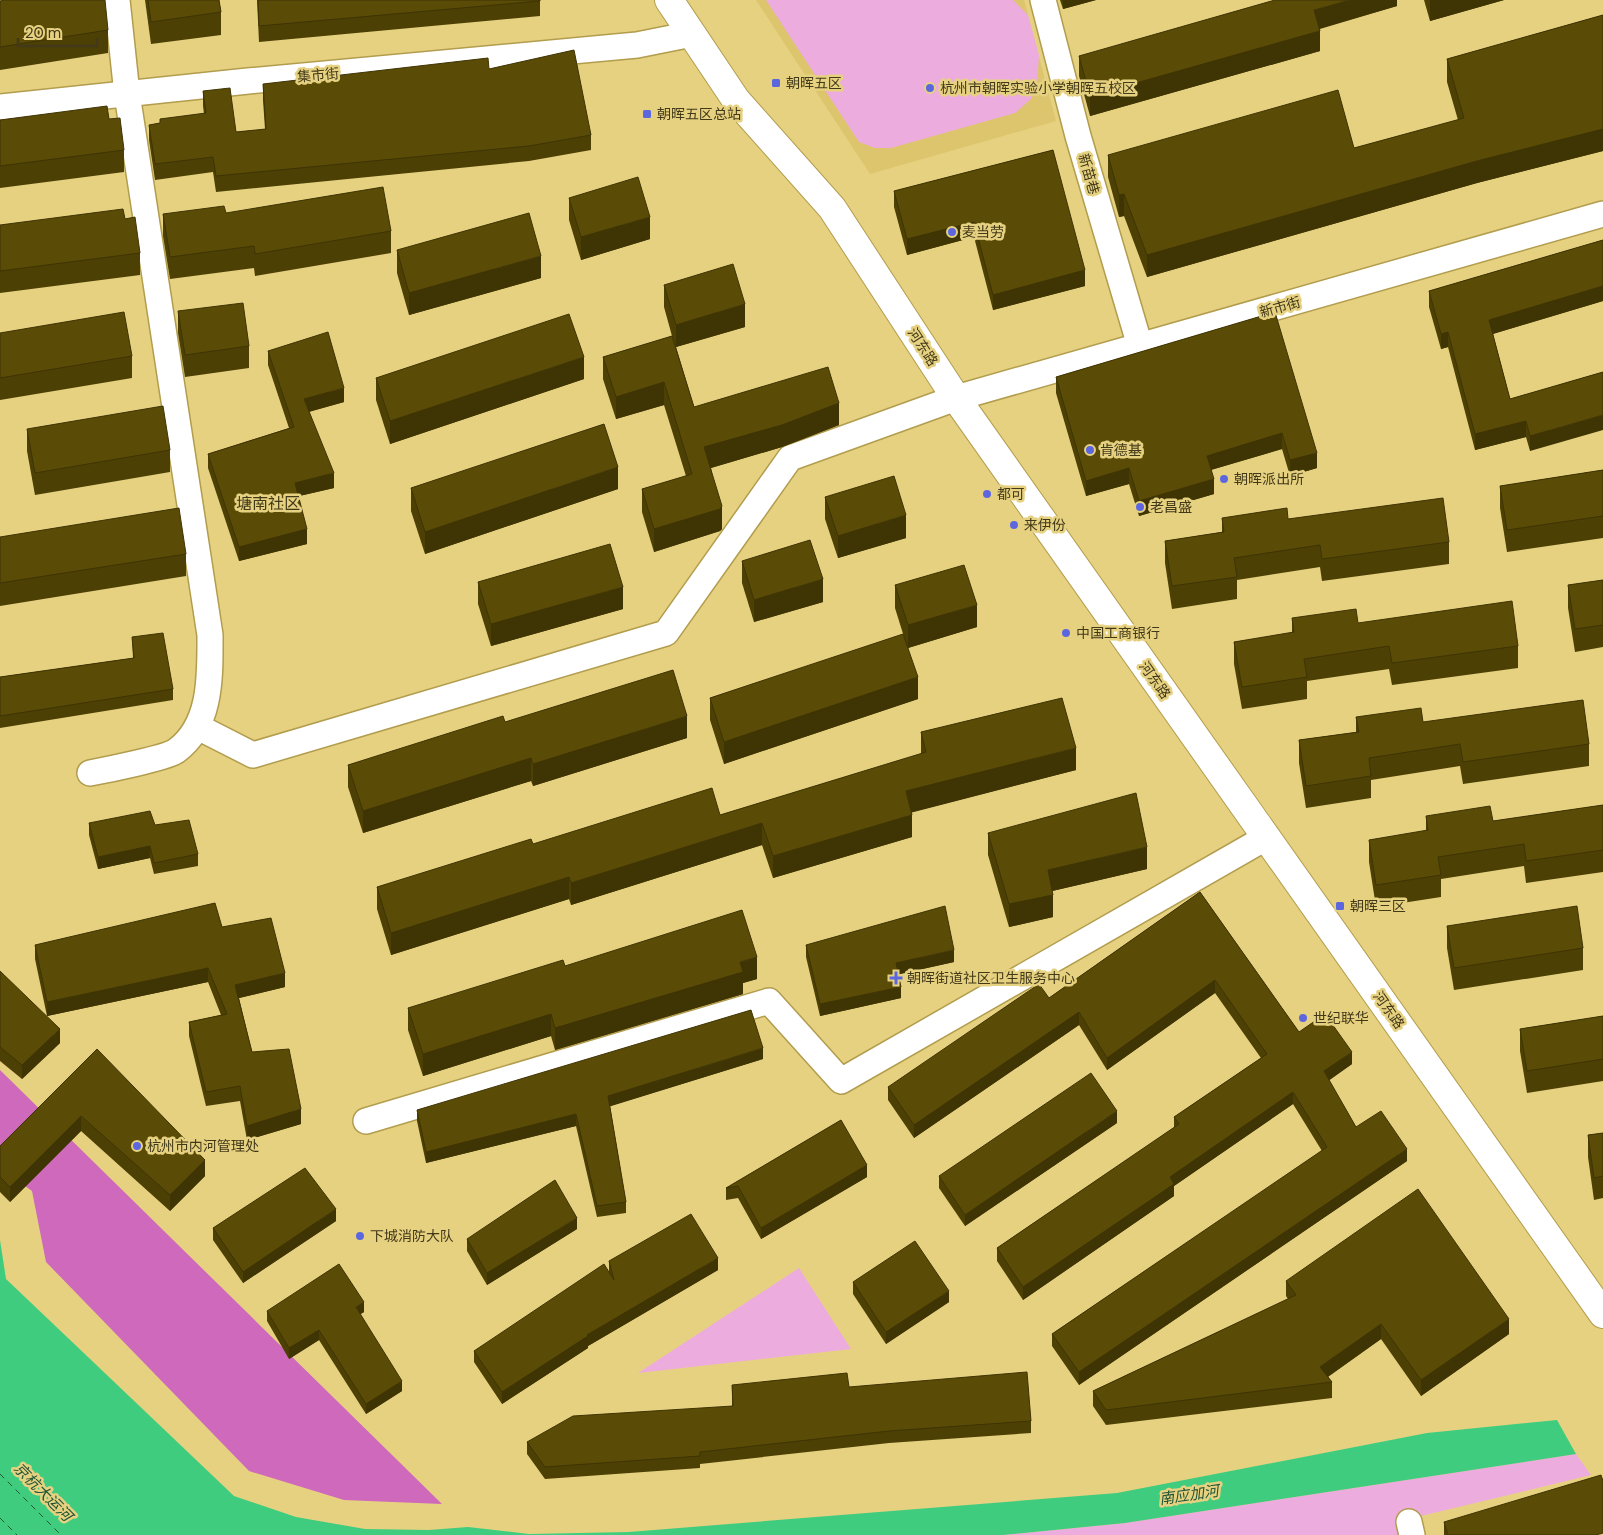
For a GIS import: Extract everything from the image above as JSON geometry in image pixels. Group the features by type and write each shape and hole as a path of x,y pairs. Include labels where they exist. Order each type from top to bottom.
{"main road":[{"name":"河东路","path":"669,0 736,100 832,208 956,398 1603,1314"}],"street":[{"path":"90,773 175,752 198,727 210,681 210,635 127,94 117,0"},
{"name":"新苗巷","path":"1043,0 1078,136 1140,346"},
{"name":"集市街","path":"0,107 637,45 692,34"},
{"name":"新市街","path":"198,727 253,755 666,633 790,458 956,398 1603,214"},
{"path":"366,1121 769,1001 841,1080 1267,837"}],"shaded area":[{"name":"杭州市朝晖实验小学朝晖五校区","path":"756,0 1024,0 1056,121 870,174"},
{"name":"杭州市朝晖实验小学朝晖五校区","path":"766,0 1013,0 1028,15 1039,55 1037,86 1031,99 1015,113 891,148 875,148 859,142"},
{"path":"0,1070 442,1504 344,1500 249,1471 46,1262 32,1191 0,1168"},
{"path":"799,1268 851,1349 638,1373"},
{"path":"1576,1454 1591,1475 1421,1516 1425,1532 1408,1535 1003,1535 1125,1523"}],"water":[{"path":"0,1240 6,1279 234,1496 296,1517 365,1529 429,1530 468,1527 529,1534 629,1532 1117,1493 1427,1433 1557,1420 1576,1454 1125,1523 1003,1535 0,1535"}],"building":[{"path":"105,0 108,30 0,47 0,1"},
{"path":"148,0 219,0 221,12 151,22"},
{"path":"258,0 540,0 540,1 259,26"},
{"path":"1275,0 1350,0 1314,10 1320,31 1090,96 1079,56"},
{"path":"1603,15 1603,129 1477,161 1147,255 1124,194 1119,195 1108,155 1338,90 1354,148 1464,118 1447,59"},
{"path":"574,50 591,135 529,146 216,176 213,157 155,164 149,125 160,123 160,119 206,113 203,91 230,88 236,132 266,129 263,84 488,58 489,69"},
{"path":"107,106 109,119 120,118 124,150 0,166 0,120"},
{"path":"1053,150 1085,270 993,295 974,222 907,239 894,191"},
{"path":"638,177 650,217 581,237 569,198"},
{"path":"383,187 391,231 255,254 254,246 170,257 163,214 224,206 226,213"},
{"path":"123,209 125,219 135,217 140,253 0,271 0,225"},
{"path":"529,213 541,256 409,293 397,250"},
{"path":"1603,240 1603,286 1489,320 1510,399 1603,372 1603,415 1530,436 1526,421 1475,434 1448,332 1441,334 1429,291"},
{"path":"733,264 745,304 676,325 664,285"},
{"path":"243,303 249,346 185,355 178,311"},
{"path":"124,312 132,356 0,378 0,333"},
{"path":"1275,312 1317,453 1290,460 1282,433 1207,456 1214,479 1139,501 1129,468 1086,481 1056,377"},
{"path":"569,314 584,357 390,421 376,378"},
{"path":"328,332 344,388 304,399 334,473 295,483 307,529 239,547 208,454 294,427 268,351"},
{"path":"672,336 694,407 828,367 839,403 782,425 704,447 722,506 720,509 654,529 642,489 692,474 664,382 616,397 603,357"},
{"path":"163,406 170,450 35,473 27,429"},
{"path":"604,424 618,467 425,532 411,488"},
{"path":"1603,470 1603,516 1507,530 1500,486"},
{"path":"894,476 906,515 838,536 825,497"},
{"path":"1443,498 1449,542 1322,559 1320,545 1234,558 1237,577 1172,586 1165,541 1224,532 1222,518 1287,508 1288,519"},
{"path":"179,508 186,554 0,583 0,537"},
{"path":"810,540 823,579 754,600 742,561"},
{"path":"610,544 623,587 491,624 478,582"},
{"path":"964,565 977,605 908,625 895,585"},
{"path":"1603,580 1603,625 1575,629 1568,585"},
{"path":"1512,601 1518,646 1392,663 1389,646 1304,659 1307,677 1242,687 1234,642 1294,632 1292,618 1356,609 1358,623"},
{"path":"163,633 173,689 0,716 0,677 134,658 132,637"},
{"path":"903,634 918,677 724,742 710,698"},
{"path":"673,670 687,716 533,764 531,758 363,811 348,765 503,716 505,722"},
{"path":"1062,698 1076,748 906,791 912,815 773,856 762,823 571,883 569,877 391,933 377,887 531,839 533,844 712,788 720,815 926,752 921,732"},
{"path":"1583,700 1589,744 1463,762 1460,744 1369,758 1371,776 1306,786 1299,740 1359,732 1356,717 1421,708 1423,722"},
{"path":"1136,793 1147,847 1048,870 1053,895 1009,904 988,833"},
{"path":"1603,805 1603,850 1526,861 1524,844 1438,857 1441,875 1376,885 1369,840 1428,830 1426,816 1490,806 1493,821"},
{"path":"150,811 155,825 189,820 198,854 154,863 150,846 98,857 89,823"},
{"path":"1200,892 1299,1032 1325,1014 1352,1052 1324,1071 1356,1127 1381,1111 1407,1149 1079,1372 1052,1334 1327,1147 1293,1092 1170,1177 1174,1184 1023,1287 997,1248 1179,1124 1174,1117 1267,1054 1215,980 1107,1058 1079,1012 914,1125 888,1087 1039,984 1049,998"},
{"path":"215,903 222,927 271,918 285,973 235,985 252,1052 289,1049 301,1109 247,1126 240,1086 206,1092 189,1022 227,1014 208,968 47,1002 35,945"},
{"path":"945,906 954,950 896,963 901,987 820,1004 806,945"},
{"path":"1577,906 1583,948 1454,968 1447,926"},
{"path":"742,910 757,957 740,962 743,972 555,1028 551,1014 423,1054 408,1008 563,960 565,966"},
{"path":"0,971 60,1029 22,1065 0,1047"},
{"path":"751,1010 763,1048 608,1096 626,1202 597,1206 576,1114 426,1152 417,1110"},
{"path":"1603,1016 1603,1059 1527,1071 1520,1029"},
{"name":"杭州市内河管理处","path":"97,1049 205,1160 170,1195 81,1116 10,1187 0,1177 0,1146"},
{"path":"1091,1073 1117,1111 965,1215 939,1176"},
{"path":"841,1120 867,1165 761,1228 738,1186 726,1188"},
{"path":"1603,1133 1603,1176 1594,1178 1588,1135"},
{"path":"305,1168 336,1209 243,1272 213,1228"},
{"path":"555,1180 577,1218 487,1273 467,1239"},
{"path":"1418,1189 1509,1319 1421,1380 1381,1324 1320,1367 1332,1382 1106,1410 1093,1391 1296,1295 1286,1281"},
{"path":"691,1214 718,1258 587,1335 502,1392 474,1351 604,1264 614,1280 609,1261"},
{"path":"915,1241 949,1291 886,1332 853,1282"},
{"path":"339,1264 364,1302 356,1307 402,1381 366,1404 319,1330 289,1348 267,1311"},
{"path":"1027,1372 1031,1421 889,1431 700,1452 700,1456 545,1467 527,1442 573,1416 733,1406 732,1385 847,1373 849,1387"},
{"path":"1601,1475 1603,1481 1603,1533 1595,1535 1448,1535 1444,1522"}],"ferry route":[{"path":"0,1474 61,1535"},
{"path":"0,1518 17,1535"}],"place":[{"name":"朝晖五区","path":"776,83"},
{"name":"杭州市朝晖实验小学朝晖五校区","path":"930,88"},
{"name":"朝晖五区总站","path":"647,114"},
{"name":"麦当劳","path":"952,232"},
{"name":"肯德基","path":"1090,450"},
{"name":"朝晖派出所","path":"1224,479"},
{"name":"都可","path":"987,494"},
{"name":"老昌盛","path":"1140,507"},
{"name":"来伊份","path":"1014,525"},
{"name":"中国工商银行","path":"1066,633"},
{"name":"朝晖三区","path":"1340,906"},
{"name":"朝晖街道社区卫生服务中心","path":"896,978"},
{"name":"世纪联华","path":"1303,1018"},
{"name":"杭州市内河管理处","path":"137,1146"},
{"name":"下城消防大队","path":"360,1236"}],"district":[{"name":"塘南社区","path":"268,503"}],"water label":[{"name":"京杭大运河","path":"43,1492"},
{"name":"南应加河","path":"1189,1495"}]}
